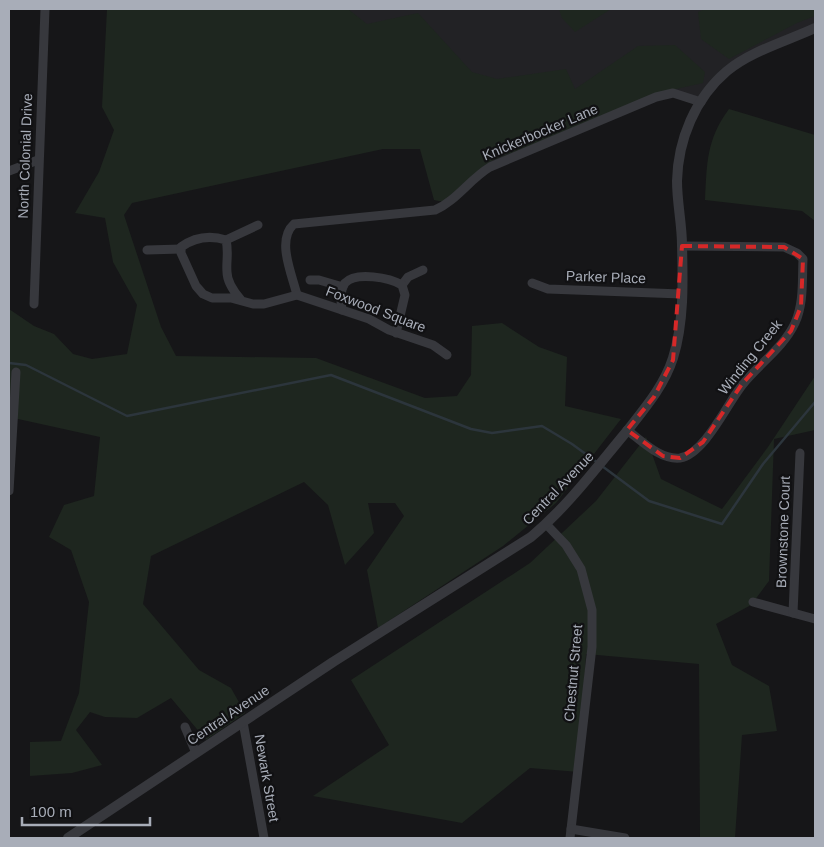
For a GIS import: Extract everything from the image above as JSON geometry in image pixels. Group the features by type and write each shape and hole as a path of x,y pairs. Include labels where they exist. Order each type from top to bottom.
{"street":[{"name":"North Colonial Drive","path":"34,304 45,9"},
{"name":"Central Avenue","path":"68,838 243,722 531,537 546,524 597,470 654,397 673,360 681,318 682,246 678,167 685,133 701,102 728,71 758,53 815,28"},
{"name":"Knickerbocker Lane","path":"297,295 286,240 287,230 294,224 435,210 444,206 481,172 490,167 656,97 673,93 701,102"},
{"path":"9,171 38,160"},
{"path":"147,250 181,249 190,240 216,237 226,240 258,225"},
{"path":"226,240 229,250 226,272 241,300"},
{"name":"Winding Creek","path":"627,430 663,456 680,458 692,452 703,442 742,384 791,331 801,306 803,259 797,252 784,247 682,246"},
{"path":"181,249 196,286 203,294 212,298 231,298 264,304 297,295"},
{"path":"402,284 408,278 423,270"},
{"path":"342,310 343,287 351,280 366,277 392,279 402,284 405,295 396,333"},
{"path":"310,280 319,280 343,287"},
{"name":"Parker Place","path":"532,283 548,289 681,294"},
{"name":"Foxwood Square","path":"297,295 369,318 396,333 433,345 447,355"},
{"path":"9,491 16,410 16,372"},
{"name":"Brownstone Court","path":"793,613 800,453"},
{"name":"Chestnut Street","path":"546,524 566,545 581,568 592,610 592,647 570,834"},
{"path":"753,602 815,619"},
{"name":"Newark Street","path":"243,722 264,838"},
{"path":"185,727 196,753"},
{"path":"570,834 625,838"}],"highlighted area":[{"path":"682,246 784,247 803,259 801,306 791,331 742,384 703,442 680,458 663,456 627,430 654,397 673,360"}],"shaded area":[{"path":"107,9 348,9 367,24 418,13 472,72 497,79 566,69 575,89 638,46 675,45 705,72 703,83 676,89 491,161 444,202 434,200 420,149 383,149 132,203 124,215 161,327 176,356 316,358 425,398 457,396 471,375 472,326 502,323 539,347 567,357 565,406 621,419 556,503 503,546 378,628 367,570 404,516 395,503 368,503 374,533 345,565 328,505 304,482 151,556 143,604 199,670 231,688 245,713 206,740 171,698 137,718 105,717 90,712 76,730 102,765 72,773 30,776 30,742 61,741 79,693 89,602 71,550 49,537 64,505 94,496 100,437 9,417 9,309 34,326 54,334 73,354 92,359 127,354 137,305 113,262 105,218 75,213 99,172 114,130 102,107"},
{"path":"348,9 815,9 815,28 742,61 701,102 673,93 490,167"},
{"path":"559,9 611,9 575,32 562,18"},
{"path":"705,9 815,9 815,16 797,23 729,59 701,39 698,12"},
{"path":"729,109 815,135 815,221 802,211 705,200 709,153 721,120"},
{"path":"815,376 815,430 774,439 769,581 751,605 716,624 732,665 769,686 777,731 742,735 735,838 700,838 699,664 586,654 579,772 530,768 462,823 313,796 389,745 351,680 530,563 596,501 646,437 661,479 722,509 768,447"}],"waterway":[{"path":"9,363 26,365 127,416 331,375 471,429 492,433 542,426 572,444 598,463"},
{"path":"602,466 649,501 722,524 763,464 815,402"}]}
